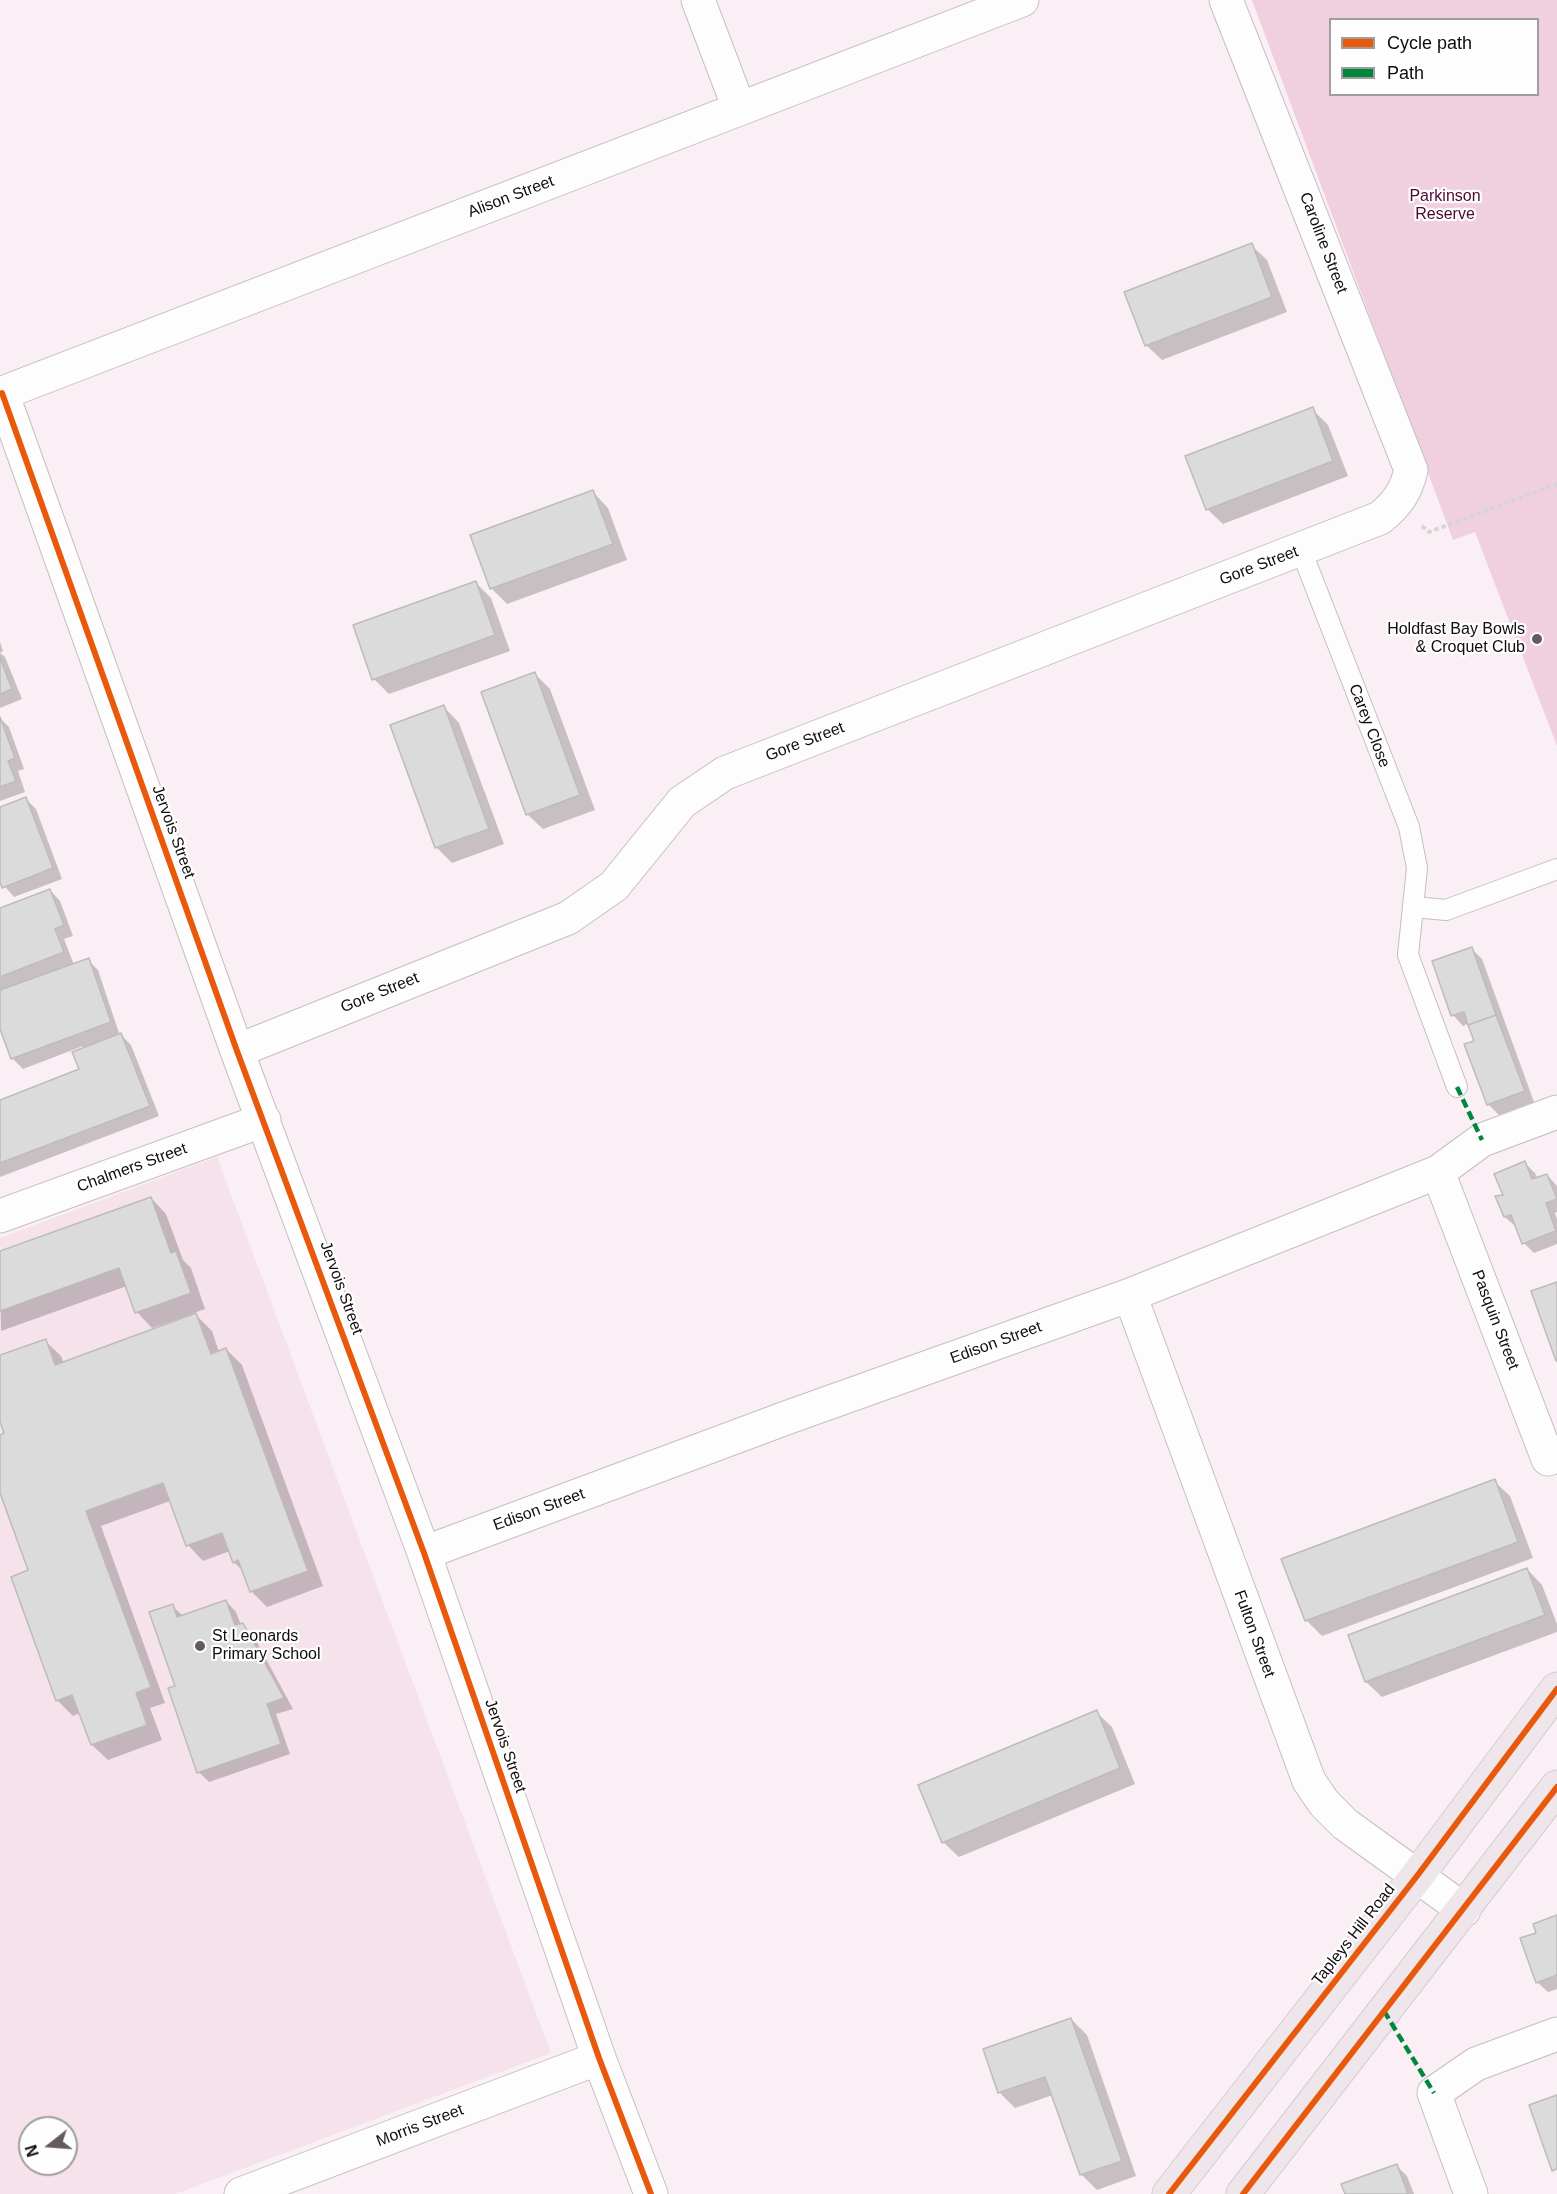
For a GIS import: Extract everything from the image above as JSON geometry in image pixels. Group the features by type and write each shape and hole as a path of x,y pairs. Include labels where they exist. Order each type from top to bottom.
{"main road":[{"name":"Tapleys Hill Road","path":"1169,2194 1417,1876 1557,1689"},
{"path":"1243,2194 1557,1787"}],"street":[{"path":"698,0 739,108"},
{"name":"Alison Street","path":"1,394 1022,0"},
{"name":"Caroline Street","path":"1226,0 1411,470 1402,496"},
{"name":"Jervois Street","path":"1,394 237,1051 424,1553 599,2058 651,2194"},
{"name":"Gore Street","path":"237,1051 568,918 614,886 682,802 725,773 1380,518 1402,496"},
{"name":"Edison Street","path":"424,1553 786,1418 1130,1295 1438,1172 1482,1140 1557,1112"},
{"name":"Chalmers Street","path":"0,1216 264,1120"},
{"name":"Pasquin Street","path":"1438,1172 1548,1459 1557,1456"},
{"name":"Fulton Street","path":"1130,1295 1309,1781 1324,1803 1345,1824 1464,1910"},
{"path":"1471,2194 1434,2093 1476,2064 1557,2034"},
{"name":"Morris Street","path":"241,2194 599,2058"}],"lane":[{"name":"Carey Close","path":"1301,550 1408,827 1417,868 1408,955 1457,1088"},
{"path":"1414,907 1446,910 1557,869"}],"path":[{"path":"1402,496 1429,532 1557,484"}],"shaded area":[{"name":"St Leonards Primary School","path":"217,1157 551,2053 175,2194 0,2194 0,1238"}],"green space":[{"name":"Parkinson Reserve","path":"1252,0 1557,0 1557,746 1475,532 1453,540"}],"building":[{"path":"1252,243 1272,297 1145,346 1124,292"},
{"path":"1313,407 1333,461 1206,510 1185,456"},
{"path":"593,490 613,544 490,589 470,535"},
{"path":"476,581 495,635 372,680 353,625"},
{"path":"0,658 12,689 0,694"},
{"path":"535,672 580,795 526,815 481,692"},
{"path":"444,705 489,829 435,848 390,725"},
{"path":"0,717 15,758 8,761 16,781 0,787"},
{"path":"26,797 53,868 2,888 0,882 0,807"},
{"path":"50,889 64,925 55,929 64,952 0,977 0,908"},
{"path":"1472,947 1496,1015 1468,1025 1464,1012 1451,1016 1432,961"},
{"path":"89,958 111,1022 11,1059 0,1029 0,990"},
{"path":"1496,1015 1525,1091 1487,1105 1464,1044 1474,1041 1468,1025"},
{"path":"121,1033 150,1106 0,1163 0,1100 79,1069 72,1052"},
{"path":"1525,1161 1532,1179 1547,1174 1557,1199 1546,1203 1556,1231 1522,1244 1511,1215 1504,1217 1495,1196 1503,1195 1494,1174"},
{"path":"151,1197 171,1253 176,1251 191,1293 135,1313 119,1268 0,1311 0,1251"},
{"path":"1557,1282 1557,1361 1556,1361 1531,1291"},
{"path":"196,1313 211,1354 226,1348 308,1571 250,1592 238,1560 233,1563 222,1533 186,1546 163,1483 86,1511 151,1687 136,1693 147,1725 91,1745 72,1695 56,1701 11,1577 28,1570 0,1493 0,1435 4,1433 0,1422 0,1355 46,1339 55,1365"},
{"path":"1495,1479 1518,1542 1305,1621 1281,1559"},
{"path":"1527,1568 1545,1615 1365,1682 1348,1635"},
{"path":"226,1600 235,1625 243,1623 284,1698 267,1704 281,1744 197,1773 168,1688 175,1686 149,1612 173,1604 177,1617"},
{"path":"1097,1710 1120,1768 942,1843 918,1785"},
{"path":"1557,1915 1557,1975 1536,1983 1520,1938 1536,1933 1533,1924"},
{"path":"1071,2018 1122,2161 1080,2175 1045,2077 998,2093 983,2049"},
{"path":"1557,2095 1557,2169 1552,2171 1529,2105"},
{"path":"1397,2164 1408,2194 1345,2194 1341,2184"}],"marked path":[{"path":"1457,1087 1482,1140"},
{"path":"1384,2011 1434,2093"}],"cycle path":[{"path":"2,393 237,1051 424,1553 599,2058 651,2194"},
{"path":"1169,2194 1417,1876 1557,1689"},
{"path":"1243,2194 1557,1787"}],"place":[{"name":"Holdfast Bay Bowls & Croquet Club","path":"1537,639"},
{"name":"St Leonards Primary School","path":"200,1646"}]}
